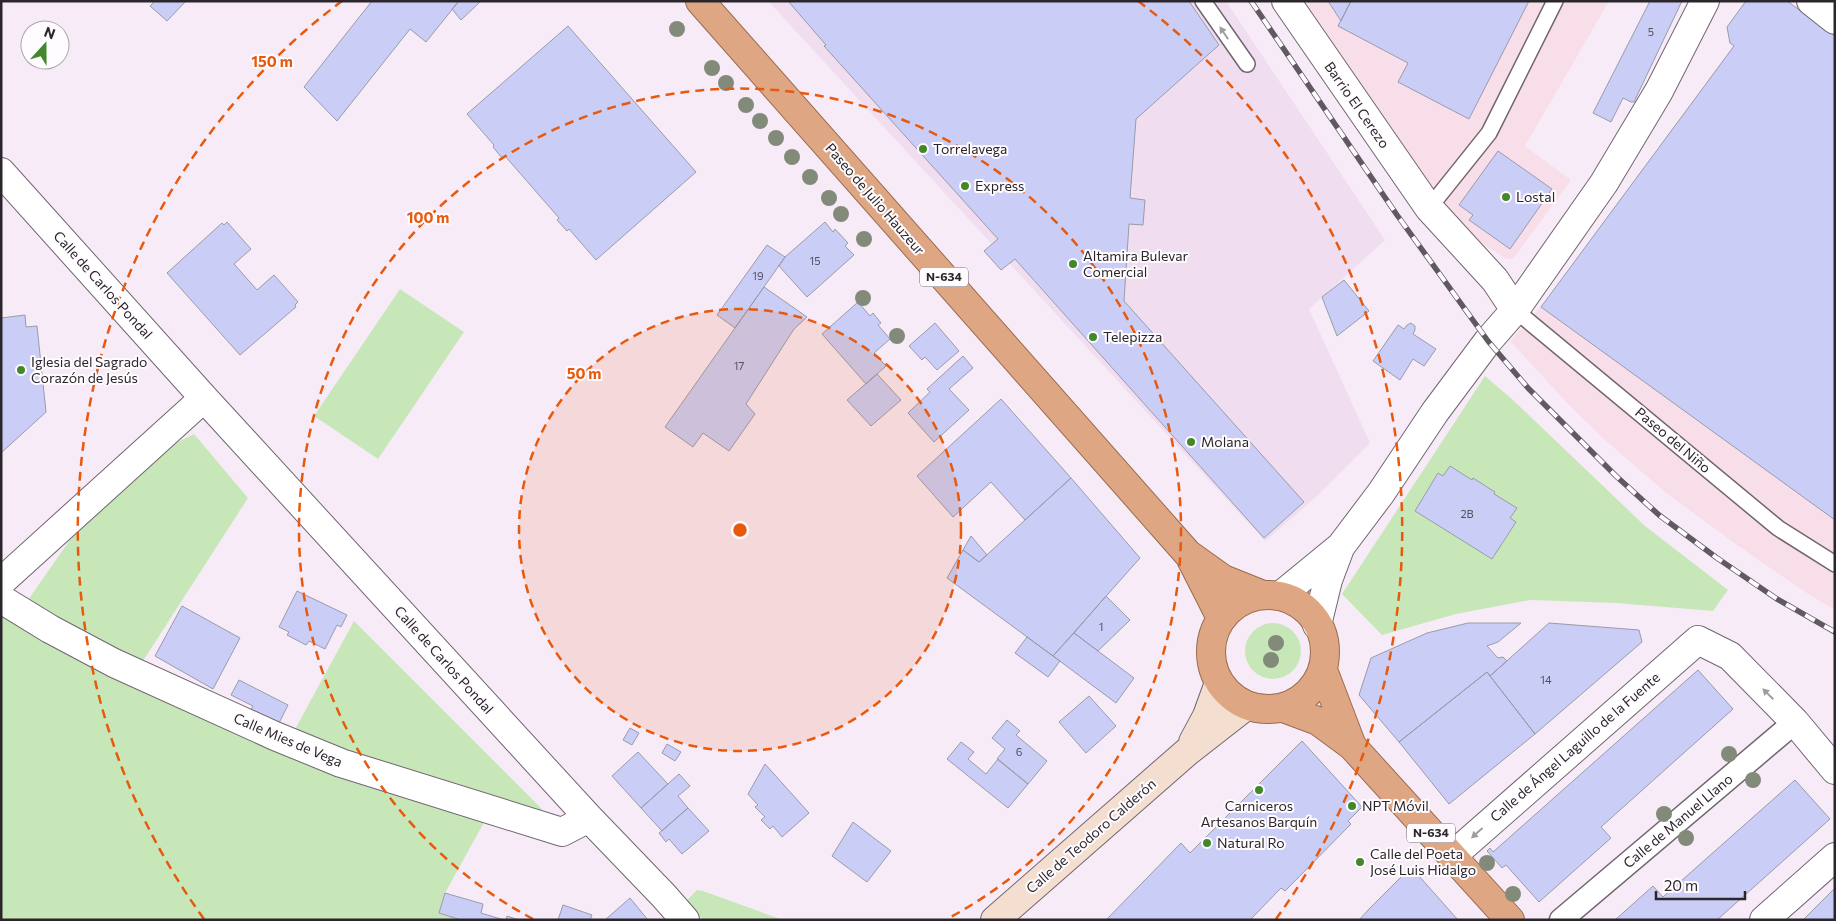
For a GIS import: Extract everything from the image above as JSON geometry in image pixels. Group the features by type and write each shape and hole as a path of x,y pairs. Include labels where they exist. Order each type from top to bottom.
{"highway":[{"name":"Paseo de Julio Hauzeur","path":"700,1 1188,554 1222,578 1272,595"},
{"name":"Paseo de Julio Hauzeur","path":"1188,554 1221,618"},
{"name":"N-634","path":"1272,595 1296,602 1311,614 1321,631 1326,650 1323,670 1314,687 1300,701 1283,708 1264,710 1246,706 1230,696 1219,683 1212,667 1210,650 1213,634 1221,618 1233,607 1247,598 1272,595"},
{"name":"N-634","path":"1323,670 1352,746"},
{"name":"N-634","path":"1283,708 1318,721 1352,746 1510,920"}],"main road":[{"name":"Calle de Teodoro Calderón","path":"1187,752 1207,716 1219,683"},
{"name":"Calle de Teodoro Calderón","path":"995,920 1187,752 1246,706"}],"street":[{"name":"Barrio El Cerezo","path":"1286,1 1429,208 1495,280 1516,310"},
{"path":"1317,625 1328,580 1341,546 1381,493 1435,412 1488,341 1516,310 1604,183 1659,91 1705,1"},
{"path":"1811,1 1835,20"},
{"name":"Calle de Carlos Pondal","path":"1,172 204,398 685,920"},
{"path":"1,582 204,398"},
{"path":"1272,595 1341,546"},
{"name":"Calle Mies de Vega","path":"1,599 50,629 114,663 266,732 341,763 562,832 589,818"},
{"name":"Calle de Ángel Laguillo de la Fuente","path":"1452,856 1698,640 1730,656 1795,722"},
{"path":"1795,722 1835,770"},
{"name":"Calle de Manuel Llano","path":"1561,920 1795,722"},
{"path":"1764,920 1835,857"}],"lane":[{"path":"1203,1 1247,64"},
{"path":"1429,208 1489,133 1555,1"},
{"name":"Paseo del Niño","path":"1516,310 1778,528 1835,564"}],"shaded area":[{"path":"768,1 1226,1 1385,240 1309,309 1370,443 1316,497 1265,541"},
{"path":"1305,1 1609,1 1525,146 1571,180 1513,259 1507,259 1483,244 1453,217"},
{"path":"1787,1 1835,36 1835,610 1805,592 1737,545 1665,492 1606,441 1570,406 1510,341 1545,302 1734,45"}],"green space":[{"path":"400,289 464,332 378,459 314,416"},
{"path":"1485,376 1513,400 1645,526 1728,590 1713,611 1616,603 1530,600 1456,614 1382,635 1342,594"},
{"path":"194,434 248,498 141,664 116,653 28,600 85,518 130,483 174,444"},
{"path":"1,606 487,817 445,893 439,913 461,920 1,920"},
{"path":"354,621 541,808 543,813 541,817 293,733"},
{"path":"1273,623 1293,631 1301,651 1293,671 1273,679 1253,671 1245,651 1253,631"},
{"path":"697,890 783,920 703,920 687,900"}],"building":[{"path":"155,1 186,1 167,21 150,6"},
{"path":"372,1 459,1 426,42 410,29 337,121 304,87"},
{"path":"459,1 481,1 461,20 452,9"},
{"name":"Altamira Bulevar Comercial","path":"788,1 1189,1 1219,45 1136,119 1130,198 1145,200 1143,225 1129,224 1124,301 1304,502 1264,538 1015,259 1001,270 984,251 998,239 824,46 826,45"},
{"path":"1328,1 1351,1 1341,21"},
{"path":"1351,1 1529,1 1469,119 1398,82 1408,63 1338,26"},
{"path":"1650,1 1682,1 1634,102 1623,98 1611,122 1593,113"},
{"path":"1746,1 1787,1 1835,36 1835,520 1541,307 1734,46 1730,43 1727,27"},
{"path":"568,26 696,172 596,260 569,229 567,231 557,220 559,218 505,156 502,158 493,147 494,145 467,114"},
{"name":"Lostal","path":"1498,151 1552,189 1510,249 1469,220 1473,215 1459,205"},
{"path":"227,222 251,249 234,264 257,290 274,275 298,302 295,305 296,307 240,355 167,273 222,223 224,225"},
{"path":"825,222 833,232 835,229 848,243 845,246 854,255 807,297 779,266 785,257"},
{"path":"767,245 785,257 735,328 717,315"},
{"path":"1344,280 1369,311 1337,336 1322,297"},
{"path":"764,287 807,317 794,329 746,404 755,414 729,451 703,433 693,447 665,427"},
{"path":"858,302 870,316 873,313 881,323 878,325 890,339 874,353 886,366 866,384 822,334"},
{"name":"Iglesia del Sagrado Corazón de Jesús","path":"25,315 26,327 37,326 46,412 1,453 1,318"},
{"path":"935,323 959,351 937,370 925,357 922,360 909,346"},
{"path":"1411,323 1415,326 1413,334 1436,349 1424,366 1413,359 1400,380 1373,361 1398,325 1404,329"},
{"path":"963,356 973,368 949,389 969,410 934,442 908,413 930,392 927,389"},
{"path":"877,374 901,400 871,426 847,400"},
{"path":"1001,399 1071,478 1025,520 991,482 953,517 917,476"},
{"path":"1450,466 1472,480 1473,478 1517,508 1510,518 1516,522 1492,559 1415,511 1438,473 1443,476"},
{"path":"1071,478 1140,558 1053,656 947,578 963,550 979,562"},
{"path":"971,536 987,555 979,562 963,550"},
{"path":"297,591 347,615 341,627 337,625 325,649 309,641 306,645 287,635 289,632 279,627"},
{"path":"1106,596 1130,620 1098,651 1074,633"},
{"path":"182,606 240,638 213,689 155,656"},
{"path":"1468,623 1521,623 1498,642 1487,646 1498,658 1503,657 1507,661 1490,676 1487,672 1399,742 1359,695 1371,658 1427,633"},
{"path":"1549,623 1639,630 1642,642 1535,734 1490,676"},
{"path":"1074,633 1134,678 1116,703 1053,656"},
{"path":"1027,637 1060,661 1048,677 1015,653"},
{"path":"1698,670 1733,709 1601,827 1611,838 1539,902 1506,865 1502,868 1487,851 1490,848 1493,852"},
{"path":"1487,672 1535,734 1449,804 1399,742"},
{"path":"239,680 288,705 279,723 251,709 253,706 231,695"},
{"path":"1089,696 1116,726 1086,753 1059,722"},
{"path":"1007,720 1020,731 1016,735 1047,761 1028,784 997,759 1005,749 992,738"},
{"path":"630,728 639,733 632,745 623,740"},
{"path":"1302,741 1362,807 1348,821 1351,824 1285,891 1281,888 1250,920 1106,920 1181,843 1190,853"},
{"path":"961,742 974,752 968,759 986,774 998,759 1028,784 1008,808 947,759"},
{"path":"667,744 681,752 675,761 662,753"},
{"path":"638,752 668,784 641,808 612,776"},
{"path":"765,764 809,813 782,837 773,826 770,829 761,820 765,817 755,807 758,805 748,794"},
{"path":"679,774 690,786 678,796 688,808 662,831 641,808"},
{"path":"1795,780 1830,819 1717,920 1615,920 1653,886 1663,897"},
{"path":"688,808 709,831 682,854 669,839 666,842 659,833"},
{"path":"853,822 891,851 867,882 832,856"},
{"path":"1411,867 1458,920 1359,920 1370,908"},
{"path":"1835,888 1835,920 1803,920"},
{"path":"445,893 483,904 481,913 504,920 461,920 439,913"},
{"path":"630,898 648,920 605,920"},
{"path":"563,905 592,915 590,920 558,920"},
{"path":"507,916 519,920 506,920"}],"railway":[{"path":"1251,1 1397,215 1488,341 1528,388 1616,476 1659,515 1777,599 1835,632"}],"place":[{"name":"Torrelavega","path":"923,149"},
{"name":"Express","path":"965,186"},
{"name":"Lostal","path":"1506,197"},
{"name":"Altamira Bulevar Comercial","path":"1073,264"},
{"name":"Telepizza","path":"1093,337"},
{"name":"Iglesia del Sagrado Corazón de Jesús","path":"21,370"},
{"name":"Molana","path":"1191,442"},
{"name":"Carniceros Artesanos Barquín","path":"1259,790"},
{"name":"NPT Móvil","path":"1352,806"},
{"name":"Natural Ro","path":"1207,843"},
{"name":"Calle del Poeta José Luis Hidalgo","path":"1360,862"}]}
